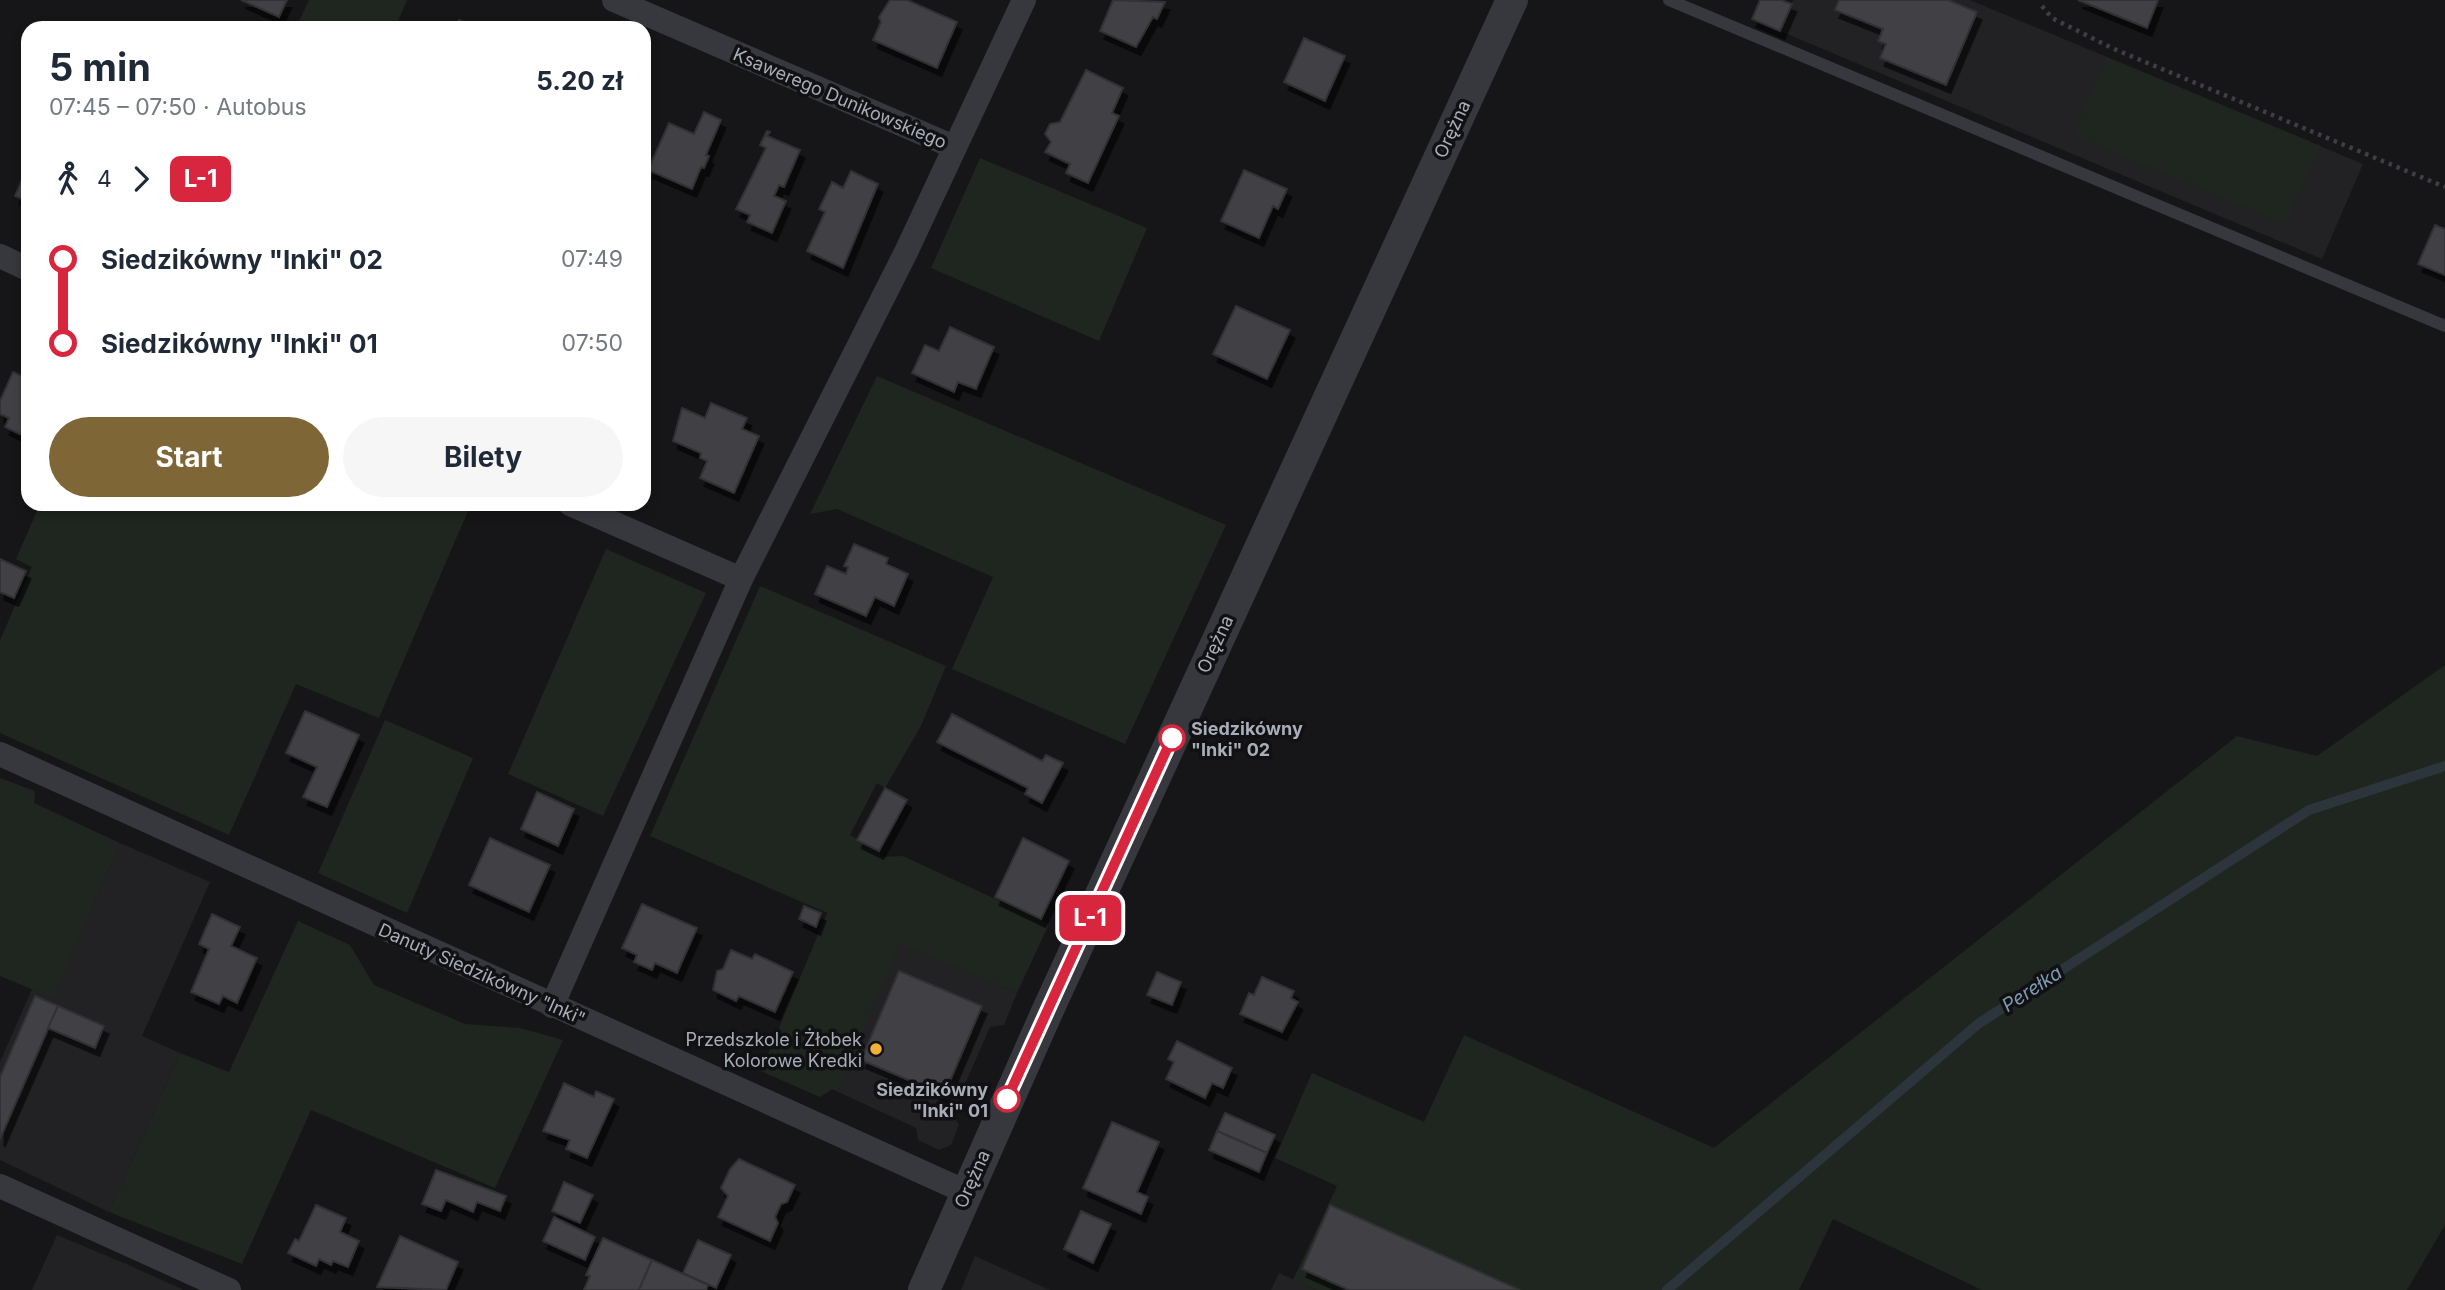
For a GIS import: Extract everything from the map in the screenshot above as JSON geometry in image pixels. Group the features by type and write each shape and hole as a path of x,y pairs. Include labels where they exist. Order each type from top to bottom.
{"street":[{"name":"Ksawerego Dunikowskiego","path":"614,0 954,147 1024,0"},
{"name":"Orężna","path":"924,1290 966,1192 1512,0"},
{"path":"552,1006 741,579 906,252 954,147"},
{"path":"0,256 21,266"},
{"path":"586,511 741,579"},
{"name":"Danuty Siedzikówny \"Inki\"","path":"0,754 966,1192"},
{"path":"0,1186 229,1290"}],"lane":[{"path":"1669,0 2445,326"}],"path":[{"path":"2042,6 2052,18 2114,49 2445,187"}],"shaded area":[{"path":"309,0 407,0 398,21 299,21"},
{"path":"1793,0 1970,0 2363,164 2322,259 1780,31"},
{"path":"2107,57 2321,146 2286,224 2072,135"},
{"path":"980,158 1147,228 1099,341 931,268"},
{"path":"877,376 1226,525 1125,744 952,669 993,577 837,509 810,514"},
{"path":"37,511 468,511 379,718 296,684 229,835 0,733 0,640 32,567 16,559"},
{"path":"606,549 706,593 603,816 508,774"},
{"path":"760,586 946,666 921,726 885,788 877,783 850,835 879,851 881,857 903,856 1049,924 1017,993 900,944 837,1091 832,1089 820,1097 761,1071 827,913 650,836"},
{"path":"2445,665 2445,1225 2407,1290 1982,1290 1833,1219 1799,1290 1316,1290 1293,1280 1337,1186 1275,1158 1312,1073 1424,1122 1464,1035 1714,1148 2237,736 2317,756"},
{"path":"385,720 473,758 407,913 318,873"},
{"path":"0,778 35,791 34,803 120,843 53,998 0,976"},
{"path":"120,843 210,882 142,1036 180,1053 109,1212 0,1160 0,1062 32,989 53,997"},
{"name":"Przedszkole i Żłobek Kolorowe Kredki","path":"828,913 1017,993 1004,1025 990,1027 952,1114 959,1125 951,1145 939,1150 918,1140 916,1128 832,1089 820,1097 761,1071"},
{"path":"298,921 350,945 374,985 465,1024 520,1028 563,1040 495,1188 311,1110 242,1264 109,1212 180,1053 229,1072"},
{"path":"57,1235 124,1263 184,1290 32,1290"},
{"path":"975,1256 1050,1290 961,1290"},
{"path":"1279,1273 1316,1290 1271,1290"}],"building":[{"path":"241,0 287,0 279,17"},
{"path":"890,0 907,0 957,22 937,68 873,40 881,22 879,17"},
{"path":"1113,0 1165,2 1157,19 1153,17 1136,47 1100,31"},
{"path":"1760,0 1781,0 1792,4 1780,31 1752,19"},
{"path":"1839,0 1948,0 1977,12 1946,85 1880,58 1886,44 1878,41 1883,29 1835,10"},
{"path":"2078,0 2158,0 2147,28"},
{"path":"1304,38 1345,56 1325,101 1284,82"},
{"path":"1086,70 1123,88 1112,113 1119,116 1088,183 1066,173 1070,164 1045,152 1051,142 1045,134 1050,124 1060,122"},
{"path":"704,112 721,120 706,155 709,156 704,168 701,167 692,189 651,171 651,163 669,123 694,134"},
{"path":"767,131 770,132 767,136 800,150 784,187 779,185 774,196 786,201 772,233 747,222 750,215 736,209 766,148 760,145"},
{"path":"1244,170 1287,189 1278,209 1273,206 1259,238 1221,221"},
{"path":"851,171 878,184 843,268 807,251 825,212 819,209 832,182 843,188"},
{"path":"21,182 21,198 15,196"},
{"path":"2435,225 2445,229 2445,275 2418,264"},
{"path":"1236,306 1290,330 1267,379 1213,354"},
{"path":"950,327 994,347 976,389 958,382 954,392 912,373 925,345 939,351"},
{"path":"13,372 21,376 21,435 5,427 9,418 0,414 0,401"},
{"path":"711,403 747,418 742,429 759,436 734,493 700,478 707,461 700,458 701,453 673,441 682,408 705,418"},
{"path":"854,544 888,558 886,564 908,574 894,606 875,597 866,616 815,594 827,566 846,574 848,567 844,566"},
{"path":"0,559 26,571 14,598 0,592"},
{"path":"305,711 359,735 327,807 303,797 317,767 286,753"},
{"path":"952,714 1042,761 1046,755 1063,763 1042,803 1025,794 1028,788 937,742"},
{"path":"885,788 907,800 879,851 857,840"},
{"path":"537,792 574,809 558,846 521,829"},
{"path":"490,838 550,865 529,912 469,885"},
{"path":"1023,838 1069,861 1041,919 995,897"},
{"path":"642,904 697,928 677,973 655,963 652,970 634,962 637,955 622,948"},
{"path":"804,906 821,913 816,927 799,919"},
{"path":"212,914 240,927 231,946 257,958 237,1003 223,996 219,1004 191,992 209,949 199,944"},
{"path":"731,950 752,959 755,954 793,972 775,1012 739,996 736,1001 713,990 717,971 723,969"},
{"path":"899,971 982,1006 944,1095 861,1060"},
{"path":"1157,972 1181,982 1172,1005 1147,995"},
{"path":"1262,977 1294,991 1291,998 1298,1002 1282,1032 1240,1014 1249,993 1254,995"},
{"path":"35,996 58,1006 0,1139 0,1077"},
{"path":"58,1006 104,1026 95,1048 48,1028"},
{"path":"1177,1041 1232,1068 1223,1088 1212,1083 1205,1098 1166,1079 1174,1062 1168,1059"},
{"path":"564,1083 594,1097 596,1091 614,1099 587,1158 566,1149 570,1140 543,1131"},
{"path":"1225,1113 1275,1135 1267,1153 1217,1131"},
{"path":"1112,1122 1159,1142 1137,1192 1148,1197 1141,1214 1083,1188"},
{"path":"1217,1131 1267,1153 1259,1172 1209,1150"},
{"path":"739,1159 795,1185 787,1202 781,1204 775,1217 778,1223 770,1241 718,1217 728,1196 721,1188 730,1169"},
{"path":"436,1170 506,1196 500,1211 477,1202 473,1212 446,1200 441,1211 422,1204"},
{"path":"564,1182 593,1195 580,1223 552,1211"},
{"path":"316,1205 346,1218 340,1232 359,1241 348,1267 333,1261 331,1265 319,1259 316,1266 288,1253 295,1239 299,1241"},
{"path":"1330,1205 1520,1290 1349,1290 1302,1269"},
{"path":"1081,1211 1111,1224 1093,1263 1064,1249"},
{"path":"554,1217 595,1237 585,1260 543,1241"},
{"path":"400,1236 458,1262 446,1290 377,1287"},
{"path":"603,1238 652,1260 639,1290 584,1290 590,1276 586,1275"},
{"path":"698,1240 731,1255 716,1288 683,1273"},
{"path":"652,1260 708,1285 706,1290 639,1290"}],"waterway":[{"name":"Perełka","path":"1667,1290 1978,1024 2309,810 2445,766"}],"bus line":[{"name":"L-1","path":"1007,1099 1172,738"}],"place":[{"name":"Siedzikówny \"Inki\" 02","path":"1172,738"},
{"name":"Przedszkole i Żłobek Kolorowe Kredki","path":"876,1049"},
{"name":"Siedzikówny \"Inki\" 01","path":"1007,1099"}]}
